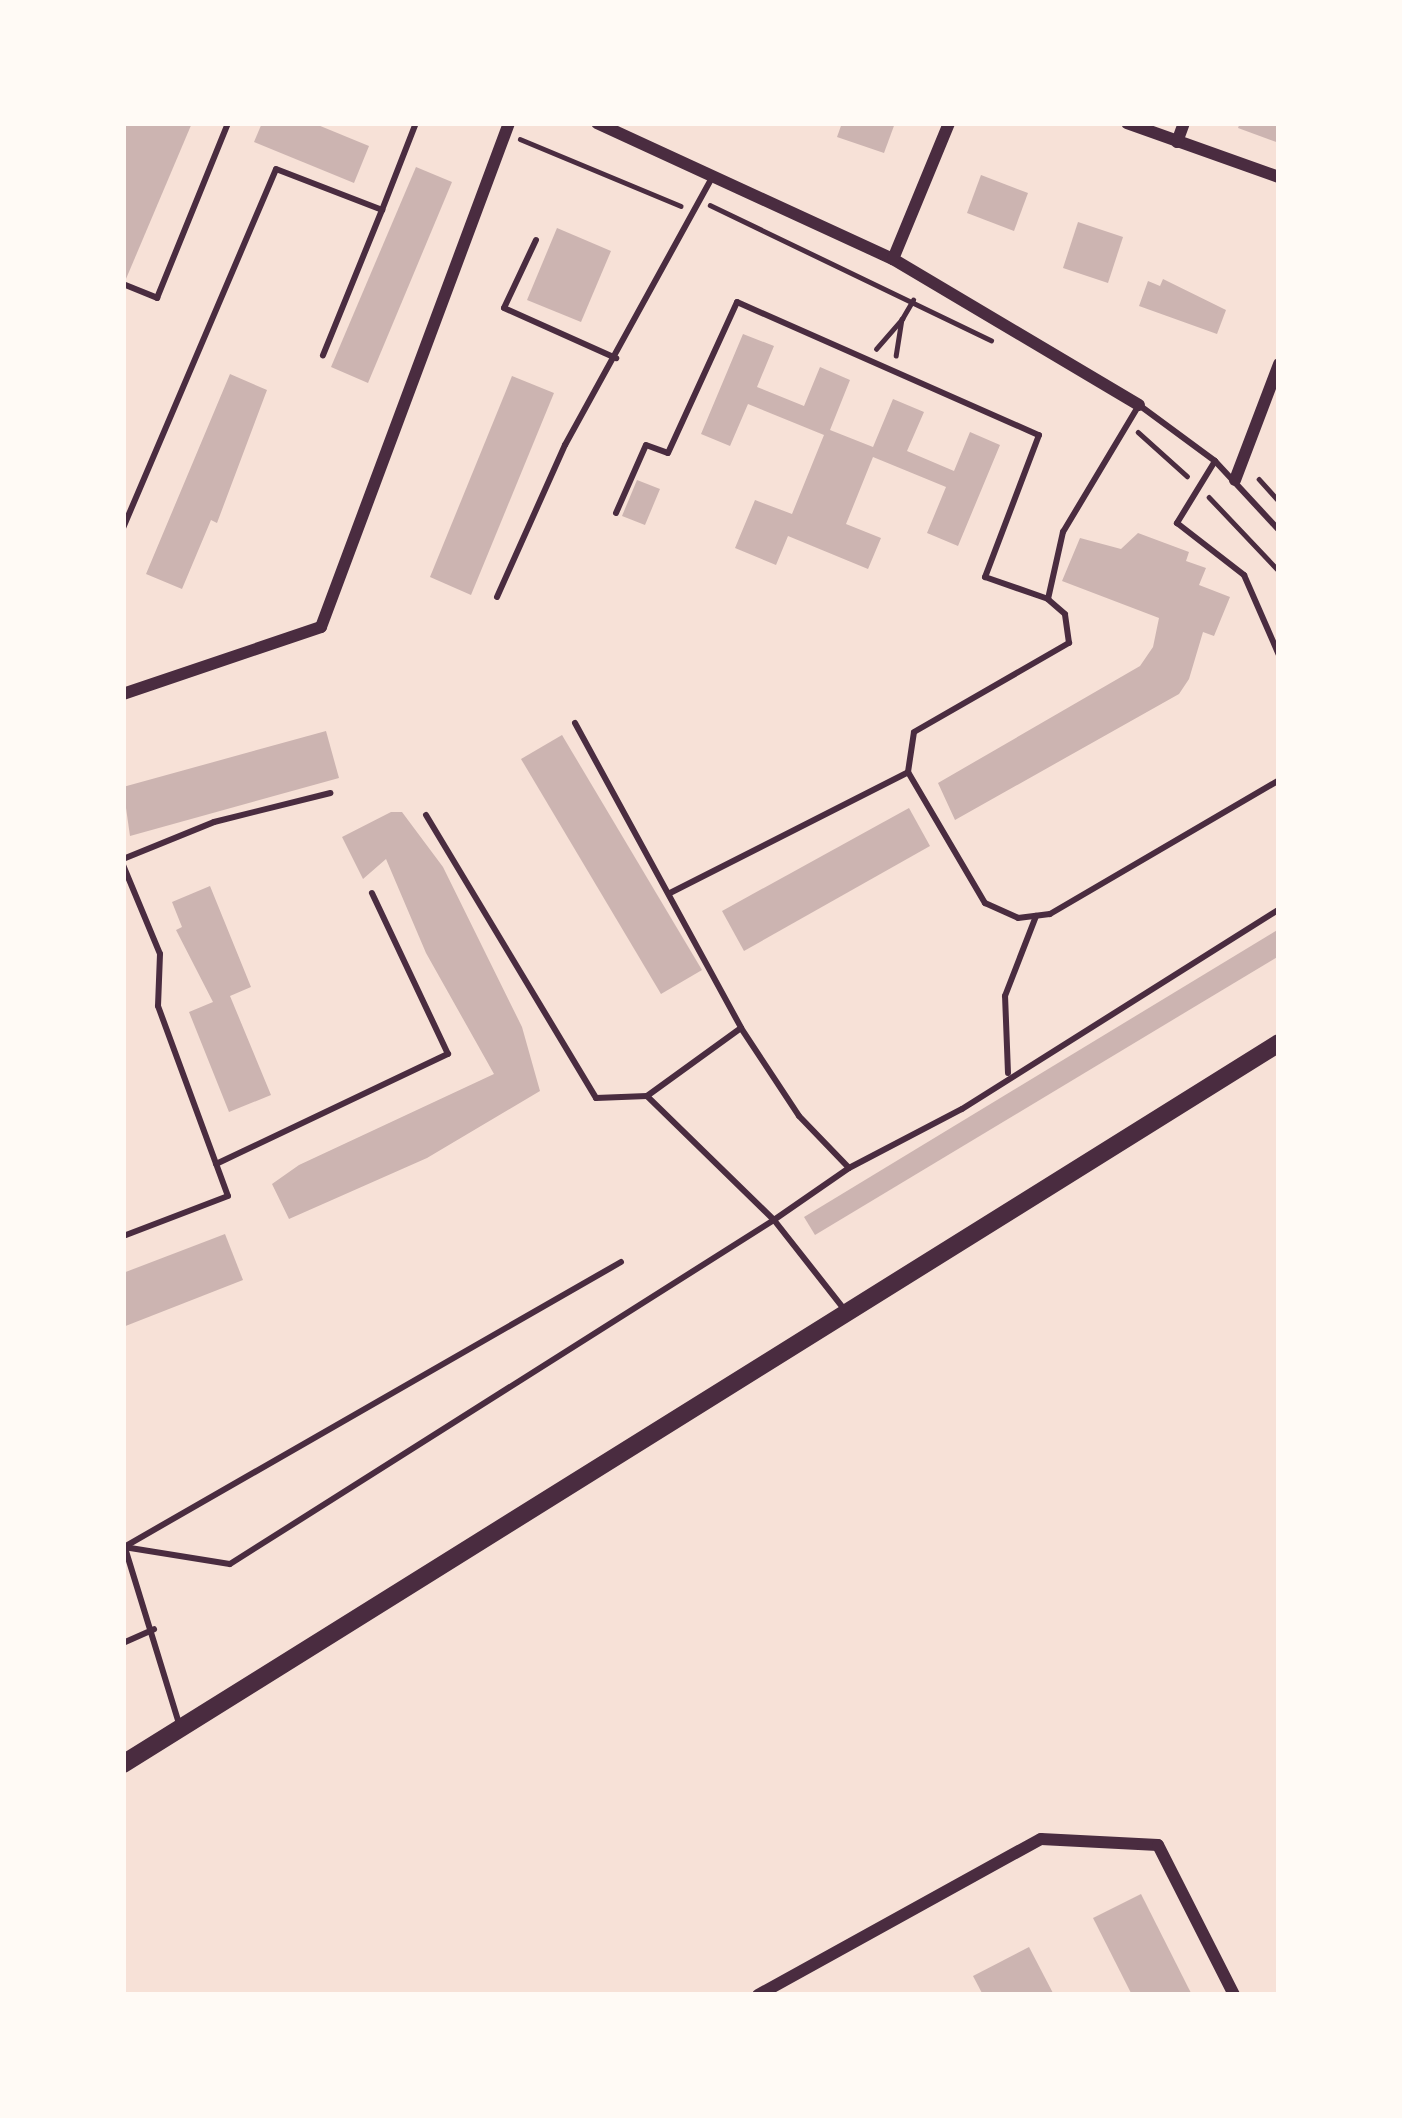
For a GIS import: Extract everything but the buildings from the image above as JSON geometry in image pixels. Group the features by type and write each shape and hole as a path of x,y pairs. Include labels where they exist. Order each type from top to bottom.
{"main road":[{"path":"123,1764 1279,1043"}],"street":[{"path":"597,123 893,260 1139,405"},
{"path":"893,260 949,123"},
{"path":"1127,123 1279,177"},
{"path":"1177,142 1184,123"},
{"path":"123,694 321,627 507,127"},
{"path":"1235,480 1279,364"},
{"path":"758,1995 1041,1839 1158,1845 1234,1995"}],"lane":[{"path":"123,284 157,298 228,123"},
{"path":"323,355 416,123"},
{"path":"123,529 277,169 382,210"},
{"path":"497,597 565,445 712,178"},
{"path":"536,240 504,308 616,358"},
{"path":"616,513 646,445 668,453 736,302 1039,435 985,577 1048,599 1065,614 1069,643 914,732 908,772 985,903 1018,918 1036,916 1279,780"},
{"path":"1048,599 1063,532 1139,405 1215,461 1279,530"},
{"path":"1215,461 1178,523 1244,575 1279,655"},
{"path":"575,723 741,1028 799,1116 849,1168"},
{"path":"670,893 908,772"},
{"path":"123,1236 228,1196 158,1006 160,954 124,867 214,822 330,793"},
{"path":"426,815 582,1085 613,1103 647,1096 741,1028"},
{"path":"216,1164 448,1054 371,893"},
{"path":"123,1545 230,1564 849,1168 962,1109 1008,1073 1279,909"},
{"path":"1008,1073 1005,996 1036,916"},
{"path":"647,1096 774,1220 847,1312"},
{"path":"123,1545 621,1262"},
{"path":"123,1545 154,1629 180,1728"},
{"path":"123,1643 154,1629"}],"path":[{"path":"507,127 680,206 718,205 1007,348"},
{"path":"868,358 913,300"},
{"path":"894,368 902,319"},
{"path":"1156,447 1279,571"},
{"path":"1259,479 1279,501"}]}
